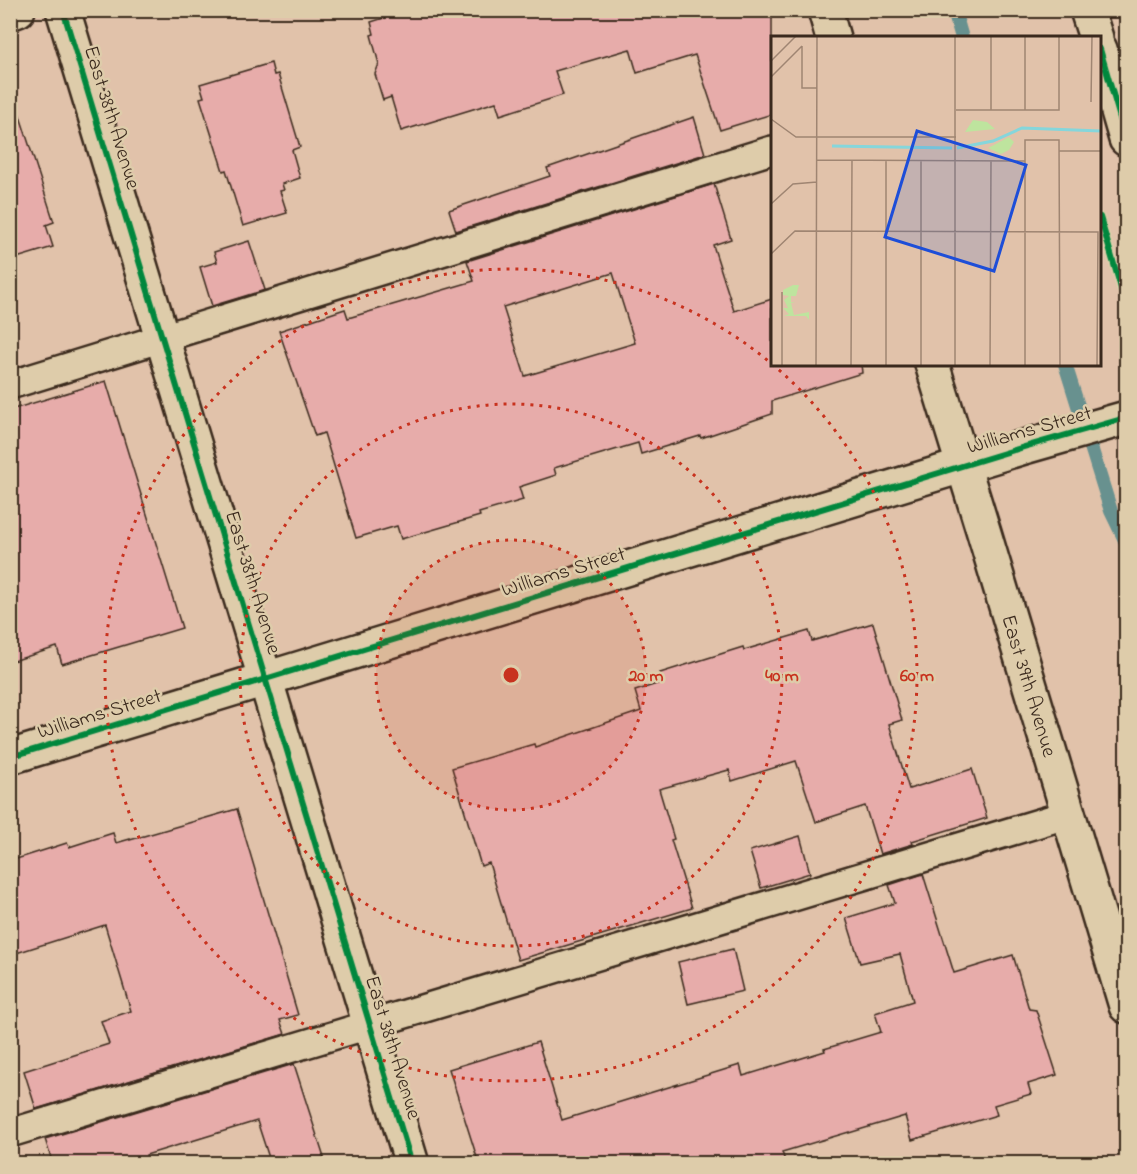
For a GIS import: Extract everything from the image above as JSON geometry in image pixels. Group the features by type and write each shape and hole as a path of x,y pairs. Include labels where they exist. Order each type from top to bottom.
{"street":[{"path":"10,13 18,10"},
{"name":"East 38th Avenue","path":"63,10 412,1164"},
{"path":"825,10 832,36"},
{"path":"1088,10 1095,36"},
{"path":"1101,52 1126,140"},
{"name":"East 39th Avenue","path":"933,366 1126,1006"},
{"name":"Williams Street","path":"10,757 1024,447 1126,418"}],"lane":[{"path":"10,385 771,150"},
{"path":"10,1133 1069,814"}],"building":[{"path":"409,10 772,10 771,114 720,130 695,55 637,73 630,49 555,71 563,95 500,115 496,102 401,131 391,97 383,100 375,74 379,64 371,35 374,34 371,22"},
{"path":"271,63 274,75 278,74 300,147 292,150 300,178 282,184 284,190 280,191 287,213 243,226 200,98 204,97 200,84"},
{"path":"18,110 54,222 46,225 53,247 10,260 10,111"},
{"path":"694,117 705,154 456,231 449,210 550,176 547,168"},
{"path":"714,184 731,239 713,245 734,311 771,299 771,366 861,366 862,373 772,401 772,414 701,438 700,436 641,454 638,443 554,468 556,475 519,487 523,500 479,513 480,516 401,539 397,526 356,538 324,433 315,436 279,331 345,309 348,318 474,281 467,261","holes":["613,273 635,343 525,376 503,307"]},
{"path":"249,241 265,290 212,306 200,267 217,262 214,252"},
{"path":"106,381 182,628 62,664 57,647 10,662 10,410"},
{"path":"873,623 902,720 889,724 909,789 972,769 987,818 912,841 913,844 880,854 865,806 816,822 796,761 732,781 729,770 659,789 674,839 671,840 692,908 518,960 489,863 481,866 452,768 534,744 535,747 641,711 635,691 663,682 660,673 743,647 744,650 809,631 812,641"},
{"path":"237,809 298,1015 280,1020 285,1034 36,1109 24,1071 109,1044 101,1021 131,1011 105,925 10,955 10,861 67,843 69,847 113,833 116,843 130,840"},
{"path":"800,836 810,873 761,888 750,851"},
{"path":"923,874 954,973 1013,955 1029,1009 1036,1010 1057,1075 1028,1084 1031,1094 994,1105 997,1115 912,1140 905,1116 849,1132 782,1152 786,1164 479,1164 449,1069 538,1042 562,1120 740,1065 743,1076 881,1032 875,1013 913,1001 900,954 860,963 846,918 895,903 889,885"},
{"path":"733,949 743,991 688,1004 678,962"},
{"path":"294,1064 326,1164 271,1164 257,1121 146,1155 149,1164 53,1164 45,1139"}],"waterway":[{"path":"954,10 961,36"},
{"path":"1066,366 1111,511 1126,542"}],"cycle path":[{"path":"63,10 412,1164"},
{"path":"1101,52 1126,139"},
{"path":"1101,220 1126,305"},
{"path":"10,757 1024,447 1126,418"}]}
